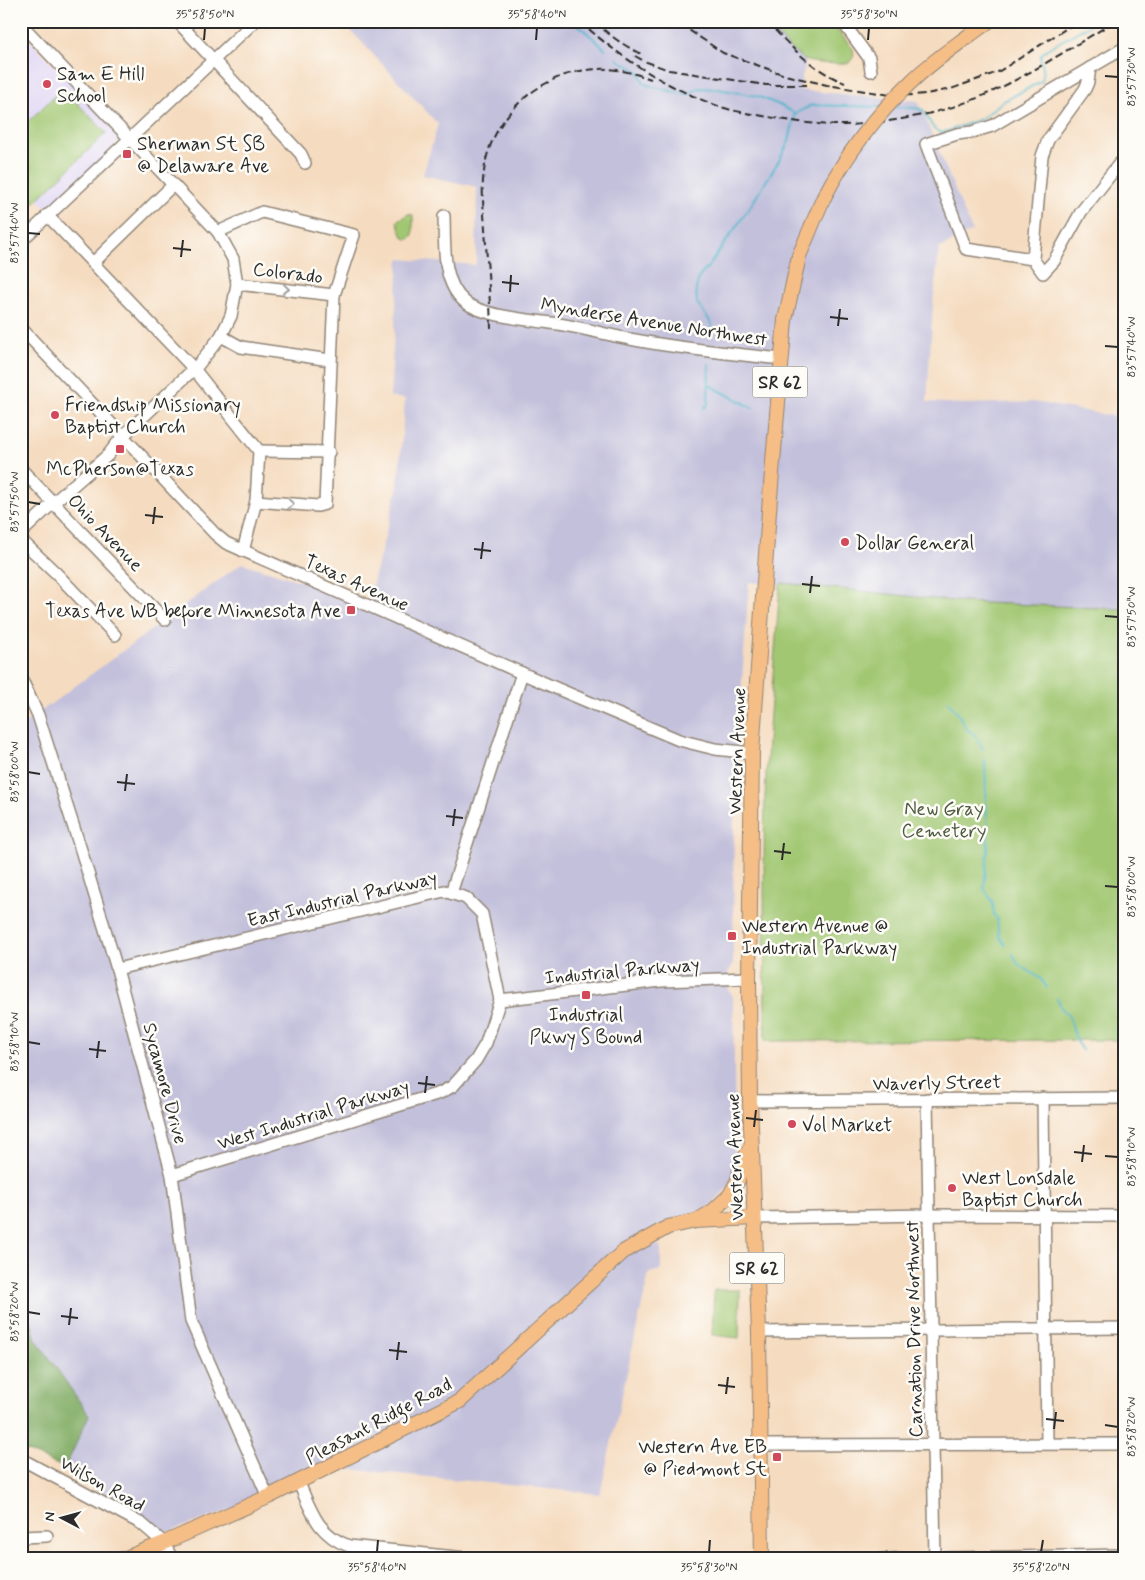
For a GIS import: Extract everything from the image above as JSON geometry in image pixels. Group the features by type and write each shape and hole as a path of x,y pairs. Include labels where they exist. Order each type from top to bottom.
{"main road":[{"name":"Western Avenue","path":"762,1559 762,1445 750,1101 749,978 752,753 770,497 785,320 794,274 805,239 823,198 850,152 889,104 912,81 989,21"},
{"path":"696,1221 713,1212 730,1195 738,1180 741,1166 751,1147"},
{"name":"Pleasant Ridge Road","path":"122,1559 299,1483 460,1401 623,1252 668,1227 696,1221 754,1218"}],"street":[{"path":"178,21 300,154 305,163"},
{"path":"21,240 255,21"},
{"path":"842,21 869,58 871,71"},
{"path":"21,24 218,232 234,259 237,284 231,316 221,336 194,370 124,436 108,455 21,533"},
{"path":"1033,259 966,249 926,144 992,126 1124,48"},
{"path":"1090,68 1085,89 1048,140 1042,156 1033,259 1043,273 1054,261 1082,212 1124,160"},
{"path":"93,263 173,185"},
{"path":"218,232 262,212 354,235 334,295 330,360 331,402 326,504 318,506 256,501"},
{"path":"47,215 194,370 258,451 256,501 243,551"},
{"name":"Mynderse Avenue Northwest","path":"444,216 446,265 450,281 464,301 478,310 565,325 635,340 782,359"},
{"name":"Colorado","path":"237,284 334,295"},
{"name":"Texas Avenue","path":"21,328 215,534 226,543 679,740 715,748 752,753"},
{"path":"221,336 241,347 330,360"},
{"path":"258,451 329,452"},
{"name":"Ohio Avenue","path":"21,469 165,620"},
{"path":"21,540 56,573 115,635"},
{"path":"451,893 522,673"},
{"name":"Sycamore Drive","path":"21,678 38,715 117,969 172,1175 191,1321 268,1497"},
{"name":"East Industrial Parkway","path":"117,969 444,891 466,898 482,914 500,1000"},
{"name":"Industrial Parkway","path":"500,1000 661,981 749,978"},
{"name":"West Industrial Parkway","path":"172,1175 440,1093 453,1086 476,1060 486,1043 500,1000"},
{"path":"1043,1098 1047,1443"},
{"name":"Waverly Street","path":"750,1101 1124,1098"},
{"name":"Carnation Drive Northwest","path":"927,1099 935,1559"},
{"path":"754,1218 929,1215 1124,1216"},
{"path":"759,1332 1124,1328"},
{"path":"762,1445 1124,1444"},
{"name":"Wilson Road","path":"21,1459 142,1524 164,1542"},
{"path":"299,1483 322,1529 337,1542 358,1547 475,1559"},
{"path":"21,1537 47,1536"},
{"path":"164,1542 172,1559"},
{"path":"882,1559 1124,1555"}],"shaded area":[{"path":"342,21 766,21 785,43 806,61 799,90 918,101 972,231 939,249 933,304 927,402 962,404 1034,402 1124,418 1124,609 963,602 782,583 782,585 749,582 734,793 733,965 728,972 728,989 733,996 735,1136 733,1147 736,1156 736,1171 734,1181 706,1210 671,1220 648,1231 653,1245 661,1247 661,1270 649,1273 600,1494 348,1469 162,1534 65,1468 89,1415 36,1339 21,1290 21,726 242,563 368,602 398,486 405,399 390,397 399,259 476,265 477,187 423,175 438,124"},
{"name":"Sam E Hill School","path":"21,31 123,138 48,210 21,181"}],"green space":[{"path":"766,21 830,21 853,49 854,56 849,63 833,64 805,60 779,37"},
{"path":"63,88 106,133 32,205 21,194 21,128"},
{"path":"408,214 413,215 413,235 408,240 403,237 397,222"},
{"name":"New Gray Cemetery","path":"782,583 963,602 1124,609 1124,1040 765,1041 765,797 780,585"},
{"path":"21,1290 36,1339 89,1415 65,1468 21,1449"},
{"path":"714,1290 740,1290 739,1338 712,1335"}],"waterway":[{"path":"574,21 605,49"},
{"path":"894,107 923,110 934,129 942,133 981,119 1002,102 1042,81 1043,71 1040,58 1047,49 1097,21"},
{"path":"617,59 639,72 644,83 647,85 687,95 699,88 718,89 757,96 782,106 795,114"},
{"path":"711,336 712,324 697,303 696,289 699,277 750,207 780,159 789,141 795,114 812,105 880,107"},
{"path":"704,408 708,404 709,363"},
{"path":"709,385 753,408"},
{"path":"948,701 967,729 974,734 983,749"},
{"path":"985,760 988,850 984,888 993,903 999,936 1005,945"},
{"path":"1013,954 1018,964 1041,979 1047,988"},
{"path":"1057,998 1063,1011 1066,1012 1071,1021 1082,1050"}],"railway":[{"path":"580,21 628,60 664,82 702,100 745,113 833,125 865,124 901,119 936,112 967,102 1043,65 1116,21"},
{"path":"595,21 618,41 644,55"},
{"path":"682,21 689,30 723,53 785,75 827,85 897,96 926,94 951,89 998,72 1078,21"},
{"path":"767,21 784,40 812,65 845,83"},
{"path":"635,56 669,70 766,85 808,85"},
{"path":"491,328 483,186 488,151 497,132 508,115 540,87 578,71 612,69 651,79"}],"place":[{"name":"Sam E Hill School","path":"47,84"},
{"name":"Sherman St SB @ Delaware Ave","path":"127,154"},
{"name":"Friendship Missionary Baptist Church","path":"55,415"},
{"name":"McPherson@Texas","path":"120,449"},
{"name":"Dollar General","path":"845,542"},
{"name":"Texas Ave WB before Minnesota Ave","path":"351,610"},
{"name":"Western Avenue @ Industrial Parkway","path":"732,936"},
{"name":"Industrial Pkwy S Bound","path":"586,995"},
{"name":"Vol Market","path":"792,1124"},
{"name":"West Lonsdale Baptist Church","path":"952,1188"},
{"name":"Western Ave EB @ Piedmont St","path":"777,1457"}]}
